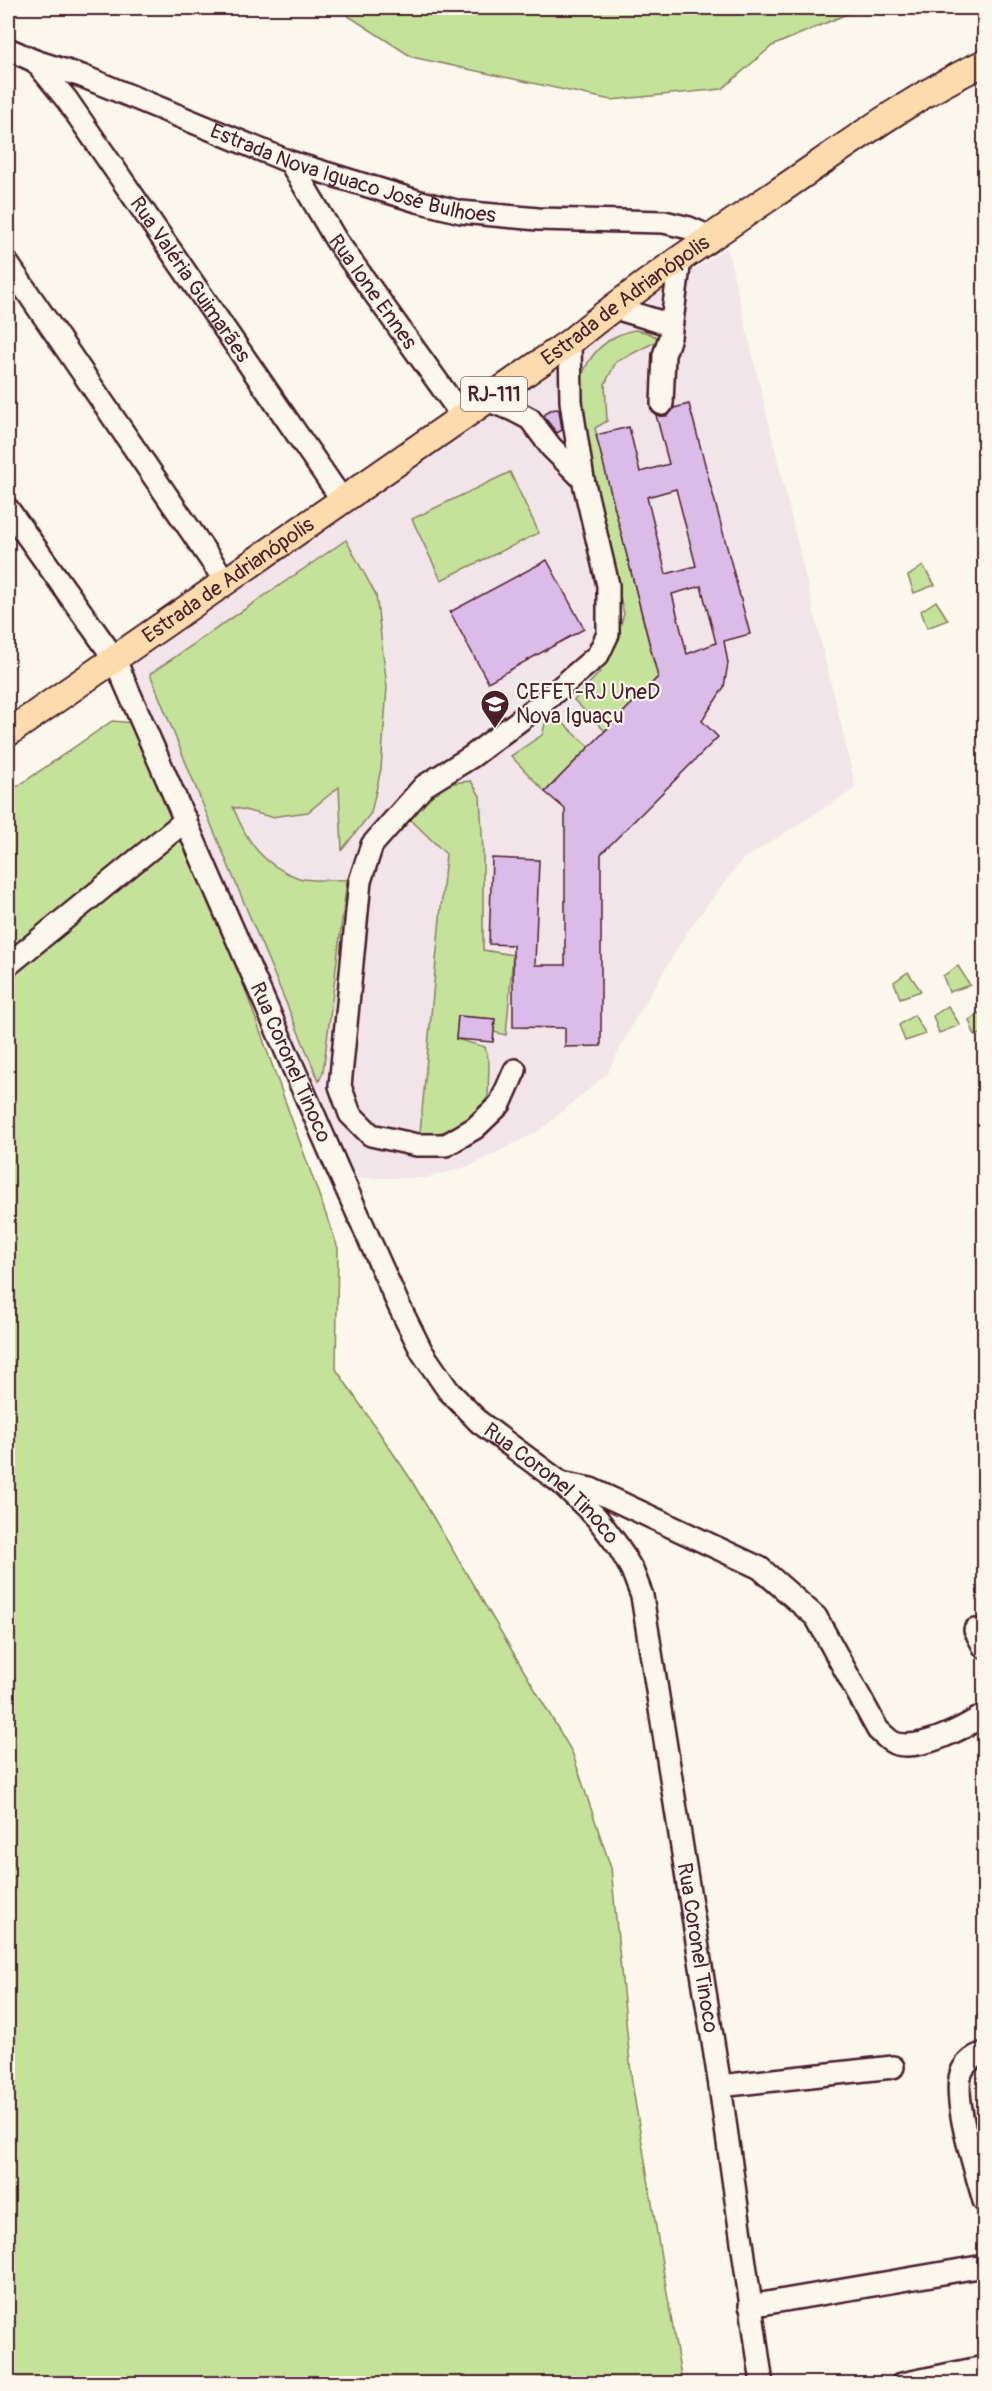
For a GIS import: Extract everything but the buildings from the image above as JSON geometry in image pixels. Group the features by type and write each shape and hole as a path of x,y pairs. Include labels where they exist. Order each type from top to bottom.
{"main road":[{"name":"Estrada de Adrianópolis","path":"8,733 570,342 612,307 710,237 858,137 956,76 984,63"}],"street":[{"name":"Estrada Nova Iguaco José Bulhoes","path":"18,57 82,76 290,162 461,212 538,219 664,222 689,228 710,237"},
{"name":"Rua Valéria Guimarães","path":"18,57 67,100 343,501"},
{"path":"67,100 82,76"},
{"name":"Rua Ione Ennes","path":"290,162 336,240 463,417"},
{"path":"662,404 664,355 671,325 680,259"},
{"path":"8,264 226,582"},
{"path":"612,307 671,325"},
{"path":"515,1070 500,1104 476,1128 446,1145 417,1145 371,1135 351,1114 340,1086 360,881 372,845 424,786 471,757 540,705 598,655 608,634 608,585 583,479 571,401 570,342"},
{"path":"486,400 511,408 530,419 551,447 583,479"},
{"name":"Rua Coronel Tinoco","path":"8,509 114,658 344,1183 422,1352 448,1390 479,1422 561,1483 597,1518 632,1570 642,1596 720,2086 762,2384"},
{"path":"8,965 186,820"},
{"path":"561,1483 591,1489 760,1568 816,1617 878,1730 890,1741 899,1744 934,1739 962,1730 984,1715"},
{"path":"984,2053 972,2058 962,2070 959,2084 961,2111 984,2201"},
{"path":"720,2086 893,2067"},
{"path":"750,2306 984,2266"},
{"path":"902,2384 984,2367"}],"shaded area":[{"name":"CEFET-RJ UneD Nova Iguaçu","path":"727,248 856,788 742,860 689,929 633,1023 607,1074 539,1131 470,1166 425,1178 336,1178 124,671 620,317"}],"green space":[{"path":"336,8 861,8 772,46 722,89 611,100 412,57"},
{"path":"635,330 661,339 616,362 605,384 607,421 595,428 654,663 661,674 605,731 574,700 600,672 614,646 624,614 578,404 579,389 588,362 600,347 616,336"},
{"path":"510,472 539,533 441,580 412,519"},
{"path":"346,540 376,595 387,687 381,769 371,813 342,850 339,787 308,812 271,817 233,807 244,831 257,851 275,866 286,873 304,879 347,880 323,1072 319,1081 150,674"},
{"path":"923,566 935,585 914,593 908,576"},
{"path":"936,601 948,620 927,628 921,611"},
{"path":"549,710 589,747 545,792 511,756 542,735"},
{"path":"112,721 134,723 223,928 338,1248 336,1369 410,1478 572,1752 611,1868 632,2083 682,2383 8,2383 8,793"},
{"path":"471,781 480,796 483,852 483,950 513,955 506,1035 494,1032 494,1019 458,1016 456,1039 485,1047 489,1062 488,1097 467,1125 435,1134 420,1133 446,854 408,817 435,790 449,784"},
{"path":"958,966 970,985 949,992 943,976"},
{"path":"908,972 921,991 900,998 894,982"},
{"path":"948,1006 960,1025 939,1033 933,1016"},
{"path":"984,1010 984,1033 975,1036 969,1020"},
{"path":"914,1015 926,1034 905,1041 899,1025"}],"place":[{"name":"CEFET-RJ UneD Nova Iguaçu","path":"495,730"}]}
